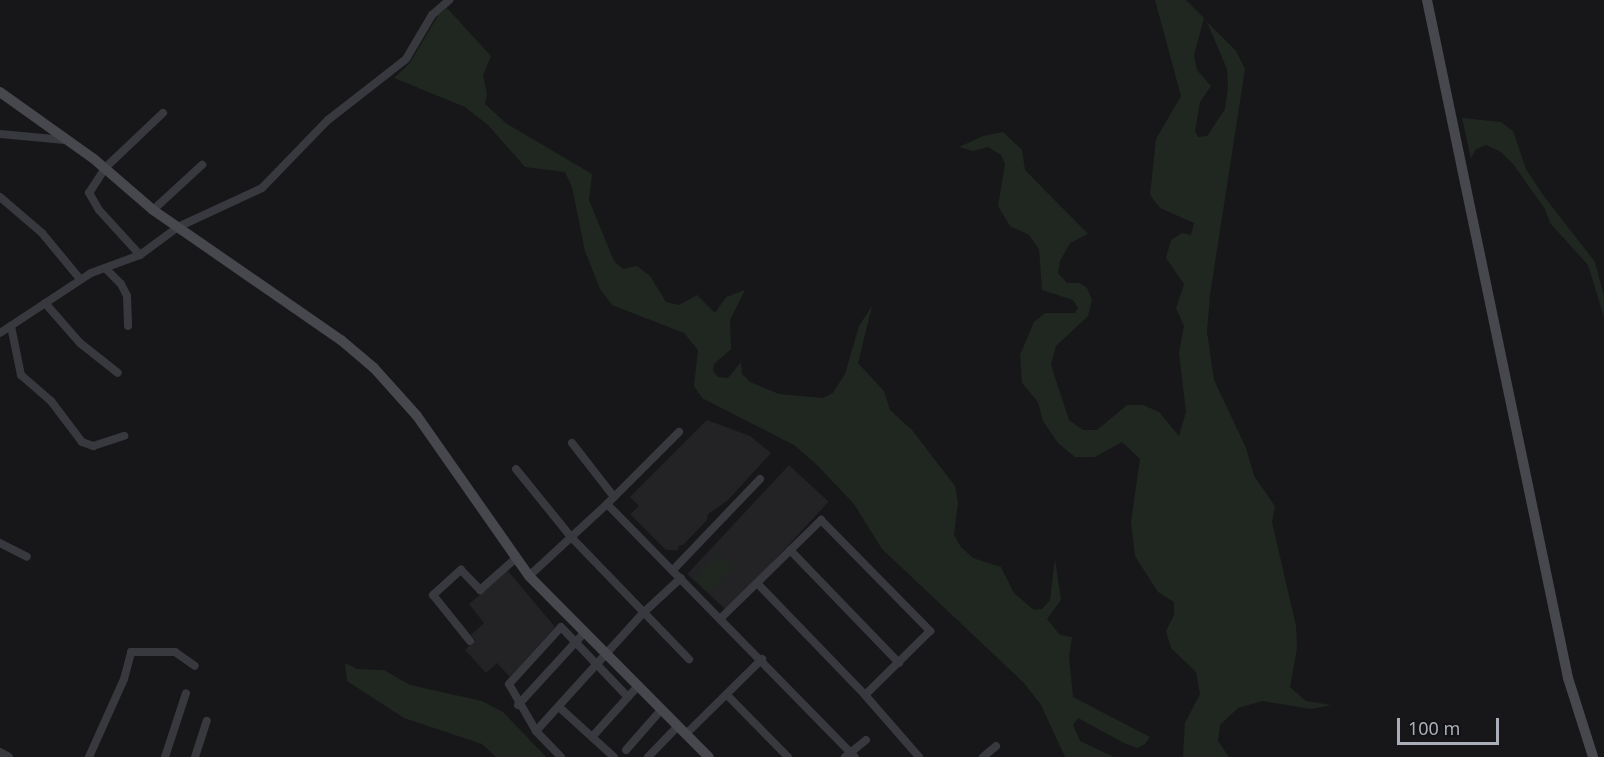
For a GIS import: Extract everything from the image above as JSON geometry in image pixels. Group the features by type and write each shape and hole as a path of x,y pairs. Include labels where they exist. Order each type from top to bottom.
{"main road":[{"path":"1427,0 1568,678 1593,757"},
{"path":"0,92 105,168 153,210 341,340 382,375 417,416 515,560 605,657 709,757"}],"street":[{"path":"0,333 80,279 140,255 178,227 262,188 328,120 406,59 432,15 449,0"},
{"path":"140,255 91,199 91,187 105,168 163,113"},
{"path":"0,134 65,140"},
{"path":"153,210 202,165"},
{"path":"0,197 42,233 80,279"},
{"path":"106,269 121,284 127,296 128,326"},
{"path":"45,303 80,344 118,373"},
{"path":"11,326 21,375 51,401 82,442 93,446 124,436"},
{"path":"529,576 607,504 679,432"},
{"path":"572,443 614,497"},
{"path":"516,469 571,537 642,614 688,659"},
{"path":"673,570 760,479"},
{"path":"607,504 762,658 850,755 866,740"},
{"path":"722,617 821,519 929,628 928,635 865,695"},
{"path":"0,543 27,557"},
{"path":"790,550 899,663"},
{"path":"470,641 433,595 462,570 480,591 515,560"},
{"path":"536,731 642,614 681,578"},
{"path":"757,583 865,695 919,757"},
{"path":"561,757 536,731 530,717 518,705 508,684 561,627 628,697"},
{"path":"518,705 583,634"},
{"path":"89,757 123,680 131,652 175,652 195,666"},
{"path":"686,734 762,658"},
{"path":"592,737 637,687"},
{"path":"165,757 186,693"},
{"path":"727,694 788,757"},
{"path":"559,707 614,757"},
{"path":"626,750 661,710"},
{"path":"195,757 207,721"},
{"path":"648,757 678,726"},
{"path":"983,757 996,746"},
{"path":"0,752 9,757"}],"shaded area":[{"path":"1155,0 1186,0 1204,18 1194,55 1197,70 1211,86 1200,102 1195,131 1198,137 1207,136 1225,109 1228,88 1227,69 1207,22 1236,51 1245,69 1210,295 1207,332 1214,380 1246,448 1254,476 1275,506 1272,522 1296,626 1297,648 1290,687 1306,701 1331,705 1311,709 1262,701 1238,708 1220,725 1218,741 1229,757 1183,757 1185,723 1200,694 1196,672 1171,648 1166,631 1174,615 1174,602 1158,592 1135,556 1131,522 1140,459 1122,442 1095,457 1075,457 1058,443 1043,421 1038,402 1022,383 1020,355 1034,322 1045,313 1075,313 1078,308 1073,300 1042,290 1039,249 1029,235 1010,226 998,206 1005,164 1001,155 988,147 973,151 959,147 983,136 1003,132 1022,150 1025,170 1088,234 1070,243 1060,261 1058,273 1067,283 1080,283 1087,288 1092,300 1088,316 1056,346 1051,365 1069,420 1083,430 1097,430 1127,405 1143,405 1159,412 1179,436 1186,412 1179,353 1184,326 1176,308 1184,284 1166,258 1171,240 1182,233 1191,235 1194,223 1160,208 1150,195 1156,139 1181,96"},
{"path":"447,8 491,56 483,75 487,94 485,104 507,124 592,174 589,200 614,261 623,269 637,266 650,276 666,302 679,305 697,295 715,313 726,297 745,290 730,320 731,349 714,364 713,371 718,377 728,378 741,362 742,374 750,382 779,394 823,398 833,393 845,374 859,326 872,306 858,363 884,391 890,410 912,430 955,486 958,503 954,535 961,547 973,558 1001,567 1014,593 1034,610 1042,609 1050,600 1055,559 1061,600 1047,619 1060,635 1072,637 1069,657 1073,697 1150,737 1145,744 1137,748 1124,743 1078,718 1073,725 1080,741 1114,757 1065,757 1041,705 1024,683 882,549 854,504 817,465 794,445 702,398 694,386 698,350 684,333 612,305 600,289 585,251 572,187 565,172 525,167 488,125 465,107 394,78 409,64 439,14"},
{"path":"1462,118 1501,122 1513,131 1526,169 1543,195 1595,262 1604,296 1604,317 1588,265 1550,223 1545,209 1513,164 1501,152 1486,145 1475,150 1471,159"},
{"path":"707,420 750,436 771,453 727,501 708,514 707,520 683,545 679,545 678,550 666,550 630,514 639,506 630,497"},
{"path":"789,465 828,502 727,611 687,574"},
{"path":"719,554 733,568 708,593 694,579"},
{"path":"508,571 555,627 510,677 497,663 486,673 465,650 475,640 471,635 484,623 469,604"},
{"path":"345,663 357,669 384,670 410,685 482,701 503,712 546,757 496,757 482,744 404,718 347,681"}]}
